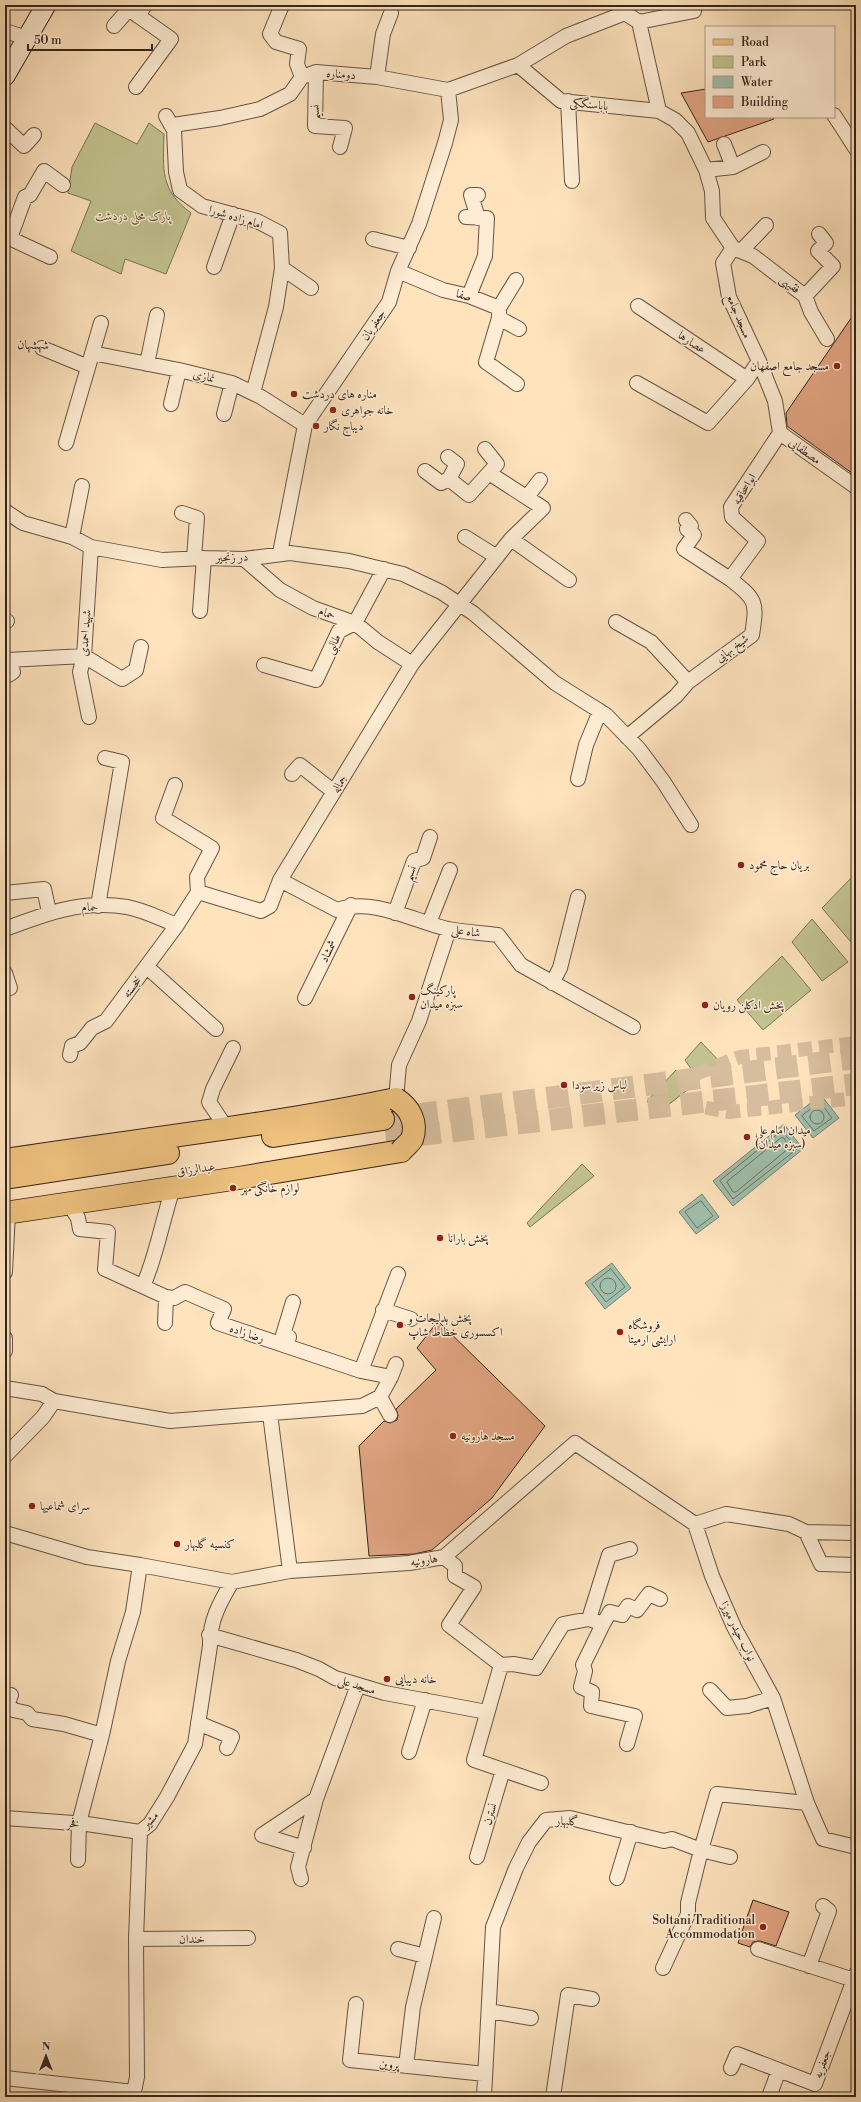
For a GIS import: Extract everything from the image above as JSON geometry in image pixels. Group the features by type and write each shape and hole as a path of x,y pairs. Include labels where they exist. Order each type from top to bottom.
{"main road":[{"path":"5,1160 227,1129 355,1107 396,1098 404,1104 410,1112 414,1127 411,1140 390,1136 173,1188 69,1204 6,1209"},
{"name":"عبدالرزاق","path":"5,1178 390,1136"},
{"name":"عبدالرزاق","path":"6,1209 390,1136"}],"street":[{"path":"5,76 46,5"},
{"path":"282,5 270,34 276,42 300,49 297,64 302,77"},
{"path":"114,26 134,9 171,39 136,87"},
{"path":"448,90 518,64 566,36 623,9 639,22 659,111 675,120 688,133 706,170 712,191 712,218 737,250"},
{"path":"639,22 694,11"},
{"path":"377,77 383,34 391,13"},
{"path":"5,30 27,38"},
{"name":"باباسنگکی","path":"518,64 561,101 659,111"},
{"name":"دومناره","path":"302,77 316,72 377,77 448,90"},
{"name":"نسیم","path":"316,72 315,126 345,128 340,147"},
{"name":"امام زاده شورا","path":"253,393 276,307 282,268 280,233 257,221 202,206 180,190 176,172 170,121 220,118 260,109 290,94 302,77"},
{"name":"جعفریان","path":"280,553 305,425 389,302 398,271 409,248 445,143 450,120 448,90"},
{"path":"568,102 572,181"},
{"path":"835,116 856,148"},
{"path":"5,128 24,146 34,135"},
{"path":"724,144 733,167"},
{"path":"706,170 733,167 763,152"},
{"path":"50,257 8,237 25,197 30,195 44,171 63,185"},
{"path":"469,296 485,256 487,218 472,218 471,195 478,195"},
{"path":"214,267 233,214"},
{"name":"مسجد جامع","path":"766,225 724,263 729,297 759,360 775,401"},
{"path":"805,296 833,266 818,251 826,243 819,234"},
{"path":"373,239 409,248"},
{"name":"فقیهی","path":"737,250 753,256 805,296 811,312 826,339"},
{"path":"282,268 311,288"},
{"name":"صفا","path":"398,271 443,290 469,296 500,313 519,328"},
{"path":"516,280 500,313 486,362 517,384"},
{"name":"عصارها","path":"638,306 747,379"},
{"path":"147,364 157,315"},
{"path":"66,444 101,323"},
{"path":"42,348 88,367"},
{"name":"نمازی","path":"92,352 179,370 232,383 253,393 305,425"},
{"path":"636,383 708,423 747,379 759,360"},
{"path":"171,404 179,370"},
{"path":"224,414 232,383"},
{"name":"مصطفایی","path":"775,401 780,433 856,487"},
{"name":"ابواسحاقیه","path":"730,579 758,541 732,517 731,507 780,433"},
{"path":"449,479 469,495 497,464 485,449"},
{"path":"425,471 441,483 449,479 457,464 448,457"},
{"path":"489,473 526,497 540,480"},
{"path":"72,537 82,486"},
{"name":"جماله","path":"198,892 261,911 270,906 280,880 412,664 511,539 543,508 526,497"},
{"name":"در زنجیر","path":"5,511 24,523 72,537 91,547 162,560 199,558 244,559 280,553 349,561 410,577 441,592 459,604"},
{"path":"182,513 197,518 200,611"},
{"name":"شیخ بهایی","path":"627,737 676,696 688,682 752,635 756,610 748,594 730,579 684,549 694,535 687,529 691,526 686,520"},
{"path":"465,537 497,557"},
{"path":"511,539 569,580"},
{"name":"شهید احمدی","path":"90,717 80,672 84,656 91,547"},
{"name":"حمام","path":"244,559 280,590 313,608 355,623 378,642 412,664"},
{"path":"355,623 384,569"},
{"path":"459,604 473,613 555,683 600,711 627,737 663,781 691,825"},
{"path":"616,622 651,642 688,682"},
{"name":"طالبی","path":"264,665 316,680 339,631 355,623"},
{"path":"5,677 13,672 6,657 84,656 122,679 136,670 141,647"},
{"path":"578,779 586,745 600,711"},
{"path":"98,906 122,762 105,758"},
{"path":"292,774 300,765 334,792"},
{"path":"147,966 177,925 198,892 197,877 212,848 163,818 175,786"},
{"name":"نسیم","path":"395,913 414,861 423,858 430,837"},
{"path":"429,923 450,870"},
{"name":"شاه علی","path":"280,880 338,910 351,905 376,908 449,929 498,935 521,965 633,1027"},
{"path":"5,893 44,889 49,912"},
{"path":"552,982 560,968 578,897"},
{"name":"حمام","path":"5,929 49,912 85,905 128,907 177,925"},
{"name":"شمشاد","path":"305,998 351,905"},
{"path":"396,1098 399,1065 419,1021 449,929"},
{"name":"خجسته","path":"70,1055 72,1046 80,1043 92,1028 106,1021 147,966 216,1028"},
{"path":"5,973 10,988"},
{"path":"227,1129 209,1102 213,1089 233,1048"},
{"path":"143,1286 153,1262 173,1188"},
{"path":"69,1204 78,1218 80,1229 108,1232 105,1269 166,1297 165,1323"},
{"path":"5,1272 6,1209"},
{"path":"362,1370 383,1310 398,1274"},
{"name":"رضا زاده","path":"166,1297 174,1298 185,1292 224,1309 218,1323 362,1370 394,1371 380,1397"},
{"path":"286,1346 289,1337 283,1335 293,1302"},
{"path":"383,1310 411,1319"},
{"path":"5,1338 5,1351"},
{"path":"5,1388 42,1394 54,1401 170,1421 362,1406 380,1397 390,1415"},
{"path":"5,1456 43,1416 54,1401"},
{"path":"270,1414 290,1571"},
{"name":"هارونیه","path":"232,1582 290,1571 409,1563 444,1556 576,1443 695,1524"},
{"path":"695,1524 726,1514 789,1524 806,1532 856,1533"},
{"name":"نواب حیدر میرزا","path":"695,1524 712,1576 734,1627 773,1698 807,1803 824,1839 856,1848"},
{"path":"806,1532 821,1564 856,1565"},
{"path":"5,1533 87,1557 232,1582"},
{"path":"589,1619 609,1555 630,1549"},
{"path":"444,1556 455,1566 455,1576 474,1587 449,1625 501,1665 513,1664 536,1668 563,1624 589,1619 603,1624"},
{"path":"78,1860 79,1823 102,1735 118,1661 133,1612 140,1565"},
{"name":"مشیر","path":"133,2095 137,2077 136,1939 140,1832 150,1824 167,1797 195,1744 210,1646 209,1634 216,1609 232,1582"},
{"path":"627,1744 635,1716 591,1706 592,1692 581,1687 586,1671 583,1665 610,1612 622,1615 628,1606 638,1610 649,1594 660,1599"},
{"name":"مسجد علی","path":"209,1634 296,1660 319,1669 335,1678 385,1693 487,1712"},
{"path":"501,1665 474,1760 541,1783"},
{"path":"301,1879 298,1867 316,1799 358,1685"},
{"path":"710,1690 726,1708 747,1706 773,1698"},
{"path":"11,1695 8,1703 14,1710 27,1713 32,1719 64,1724 102,1735"},
{"path":"409,1752 425,1700"},
{"path":"198,1723 232,1737 226,1748"},
{"name":"نسترن","path":"477,1858 503,1770"},
{"path":"663,1968 688,1914 688,1903 717,1794 807,1803"},
{"path":"304,1848 262,1835 316,1799"},
{"name":"فخر","path":"5,1818 79,1823 140,1832"},
{"name":"گلبهار","path":"484,2097 493,1928 516,1868 529,1842 546,1820 570,1818 664,1841 672,1839 701,1850 730,1857"},
{"path":"617,1878 631,1832"},
{"path":"810,1966 829,1912 822,1906"},
{"path":"406,2066 413,2007 434,1918"},
{"name":"خندان","path":"136,1939 248,1938"},
{"path":"398,1949 425,1956"},
{"path":"758,1949 810,1966 855,1977"},
{"name":"جعفریه","path":"731,2068 737,2054 815,2084 855,1977"},
{"path":"553,2097 568,1995 592,1999"},
{"name":"پروین","path":"356,2004 350,2060 485,2074"},
{"path":"489,2011 531,2018"},
{"path":"769,2097 779,2070"},
{"path":"5,2078 133,2095"}],"green space":[{"name":"پارک محلی دردشت","path":"95,123 137,144 149,123 164,134 164,169 169,187 174,196 191,213 166,274 125,259 121,274 71,251 91,201 68,193 72,167"},
{"path":"856,873 856,948 822,908"},
{"path":"812,919 848,962 822,981 792,942"},
{"path":"782,956 811,990 763,1030 737,1000"},
{"path":"701,1042 720,1062 699,1080 685,1060"},
{"path":"676,1070 691,1087 658,1113 647,1101"},
{"path":"582,1164 594,1176 530,1227 527,1223"}],"water":[{"path":"821,1095 839,1118 813,1138 795,1115"},
{"path":"784,1124 803,1149 733,1206 713,1181"},
{"path":"702,1194 719,1217 696,1234 679,1212"},
{"path":"612,1263 631,1288 605,1309 585,1283"}],"building":[{"path":"705,89 705,118 774,119 708,142 681,93"},
{"name":"مسجد جامع اصفهان","path":"856,311 856,476 787,426 786,413"},
{"name":"مسجد هارونیه","path":"438,1321 545,1426 492,1498 432,1550 414,1554 369,1556 359,1446 384,1421 390,1423 397,1420 398,1415 396,1409 436,1370 417,1348"},
{"name":"Soltani Traditional Accommodation","path":"753,1900 789,1912 776,1946 760,1941 753,1942 750,1947 738,1943"}],"tunnel":[{"path":"677,1081 740,1057 856,1043"},
{"path":"383,1119 856,1058"},
{"path":"386,1139 856,1084"},
{"path":"685,1104 730,1112 856,1098"}],"place":[{"name":"مسجد جامع اصفهان","path":"837,366"},
{"name":"مناره های دردشت","path":"294,394"},
{"name":"خانه جواهری","path":"333,410"},
{"name":"دیباج نگار","path":"316,426"},
{"name":"بریان حاج محمود","path":"741,865"},
{"name":"پارکینگ سبزه میدان","path":"412,997"},
{"name":"پخش ادکلن رویان","path":"705,1005"},
{"name":"لباس زیر سودا","path":"564,1085"},
{"name":"میدان امام علی (سبزه میدان)","path":"747,1137"},
{"name":"لوازم خانگی مهر","path":"233,1188"},
{"name":"پخش بارانا","path":"440,1238"},
{"name":"پخش بدلیجات و اکسسوری خطاط شاپ","path":"400,1325"},
{"name":"فروشگاه ارایشی ارمیتا","path":"620,1332"},
{"name":"مسجد هارونیه","path":"453,1436"},
{"name":"سرای شماعیها","path":"32,1506"},
{"name":"کنسیه گلبهار","path":"177,1544"},
{"name":"خانه دیبایی","path":"387,1679"},
{"name":"Soltani Traditional Accommodation","path":"763,1927"}],"district":[{"name":"شهشهان","path":"33,344"}]}
